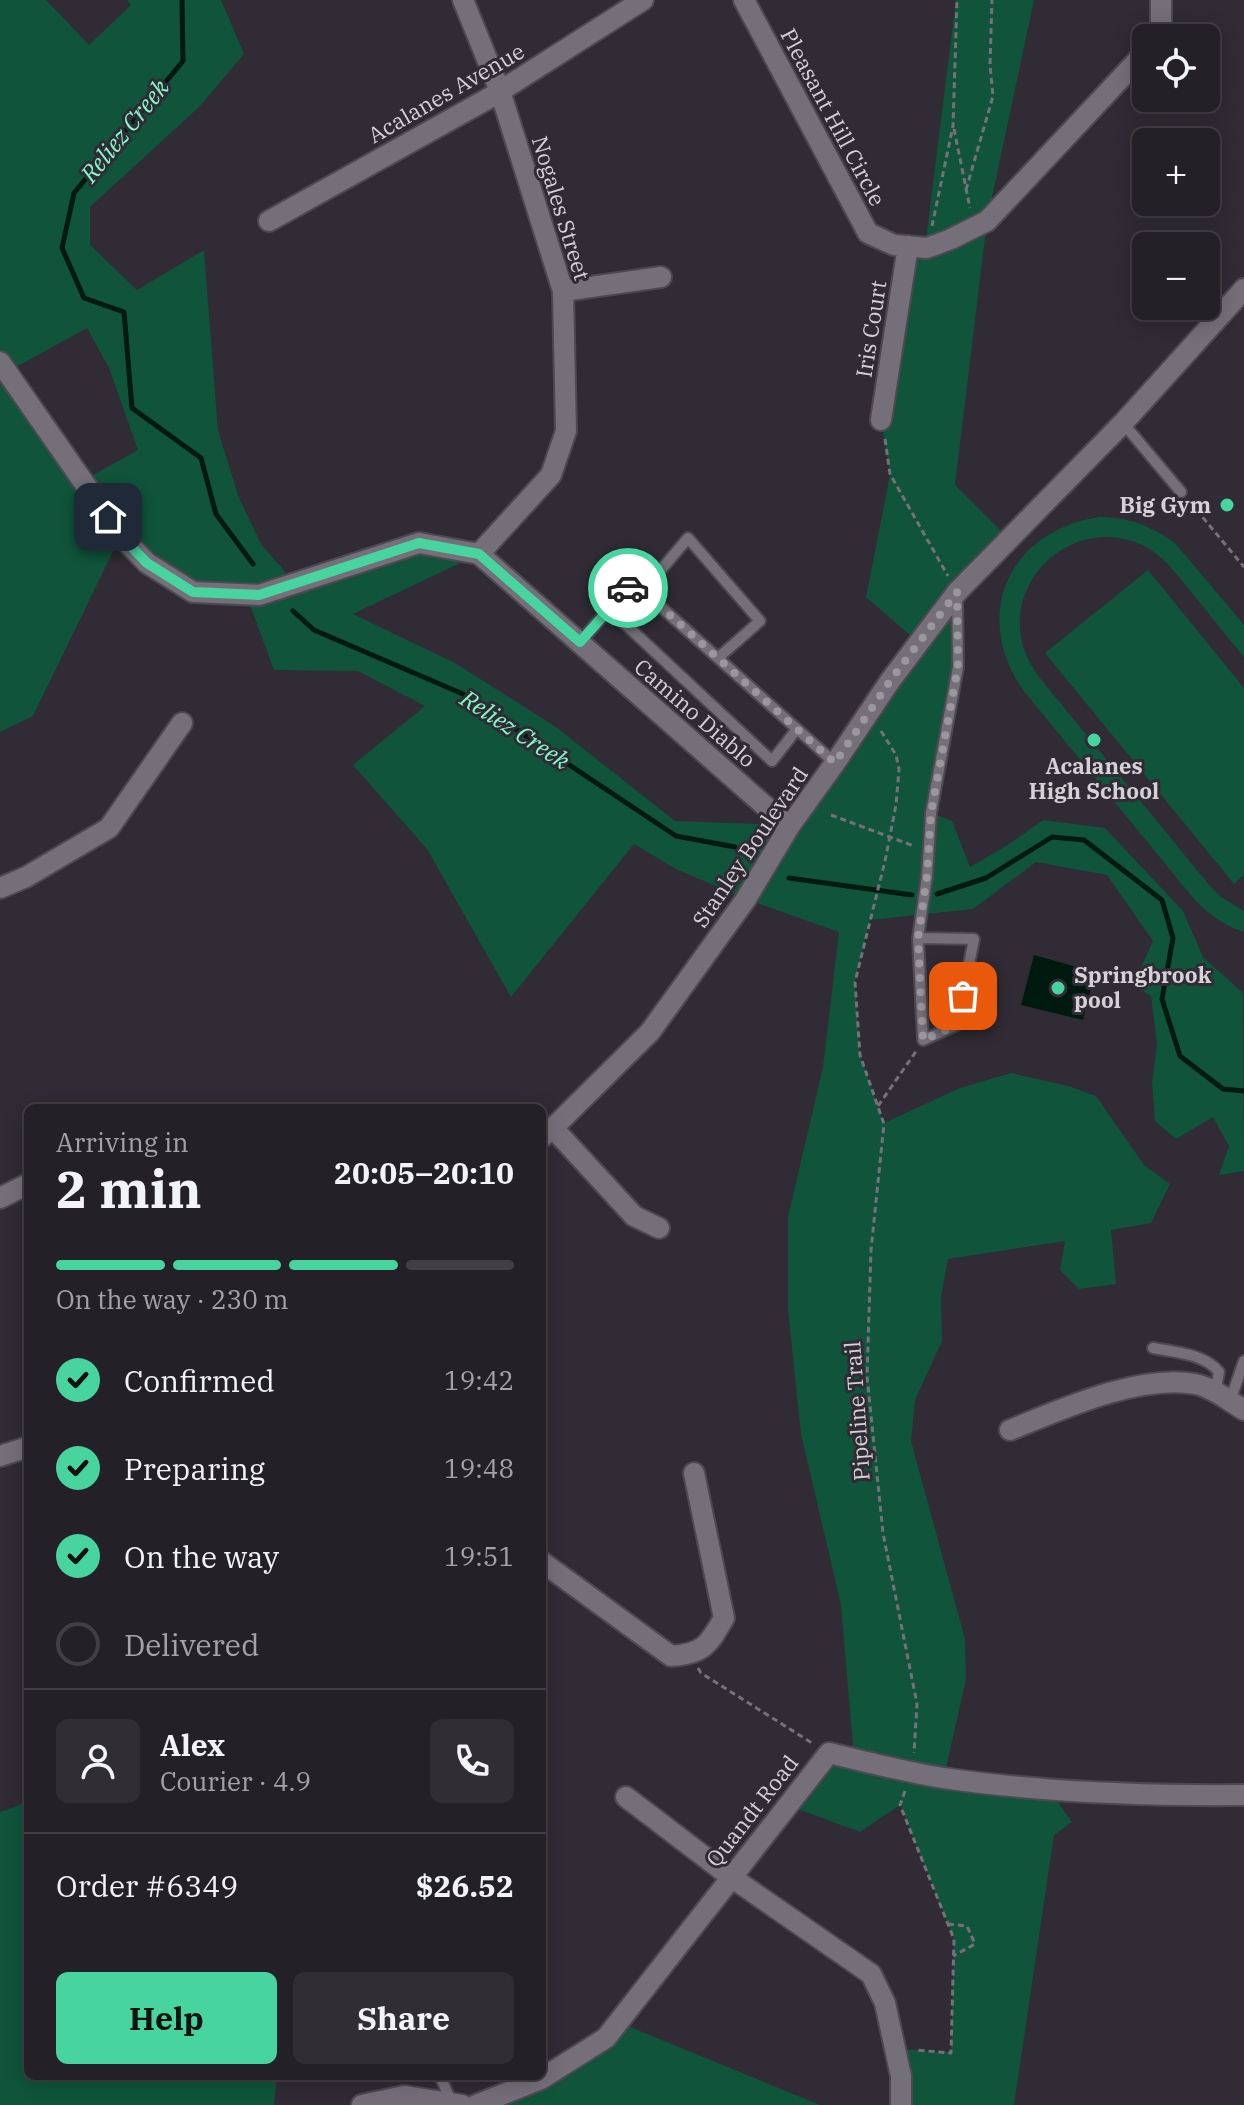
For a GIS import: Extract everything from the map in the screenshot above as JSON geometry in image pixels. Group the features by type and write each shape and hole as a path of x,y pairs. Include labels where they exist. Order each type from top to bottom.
{"street":[{"name":"Nogales Street","path":"463,0 500,91 563,291 566,431 551,475 479,554"},
{"name":"Acalanes Avenue","path":"269,221 500,91 643,0"},
{"name":"Pleasant Hill Circle","path":"744,0 868,233 894,245 918,247"},
{"path":"1161,0 1161,24"},
{"path":"918,247 951,239 987,221 1132,66"},
{"name":"Iris Court","path":"881,420 918,247"},
{"path":"563,291 661,277"},
{"name":"Stanley Boulevard","path":"548,1133 650,1032 746,899 789,827 890,681 957,592 1242,296"},
{"path":"0,362 121,536 147,563 193,592 259,595 419,543 479,554"},
{"name":"Camino Diablo","path":"479,554 789,827"},
{"path":"0,888 26,877 109,828 182,723"},
{"path":"548,1133 634,1216 659,1228"},
{"path":"0,1198 24,1186"},
{"path":"1010,1430 1082,1401 1158,1382 1197,1384 1230,1401"},
{"path":"0,1456 24,1448"},
{"path":"546,1565 671,1656 684,1655 709,1645 724,1618 694,1473"},
{"name":"Quandt Road","path":"546,2076 606,2038 829,1753 944,1778 1048,1788 1244,1795"},
{"path":"626,1797 731,1877 871,1974 885,2003 901,2076 901,2105"},
{"name":"Quandt Road","path":"476,2105 538,2080"},
{"path":"362,2105 404,2096 457,2104"}],"lane":[{"path":"1123,423 1181,492"},
{"path":"643,591 688,538 760,621 718,658"},
{"path":"580,642 633,582 835,763"},
{"path":"918,938 974,939 957,1025 923,1040 918,938 931,813 958,667 957,592"},
{"path":"609,609 772,761 797,729"},
{"path":"1153,1348 1212,1363 1219,1372 1230,1401"},
{"path":"1230,1401 1244,1361"},
{"path":"442,2080 457,2104"}],"path":[{"path":"957,0 953,126 966,190 993,96 990,65 992,0"},
{"path":"918,247 953,126"},
{"path":"881,420 890,474 957,592"},
{"path":"1181,492 1244,567"},
{"name":"Pipeline Trail","path":"870,712 896,755 899,769 896,805 855,982 860,1055 884,1124 871,1250 867,1376 883,1533 917,1704 912,1772 900,1805 954,1939 951,2053 895,2049"},
{"path":"831,815 929,851"},
{"path":"878,1106 923,1040"},
{"path":"690,1653 701,1673 829,1753"},
{"path":"948,1924 967,1926 975,1944 953,1956"}],"green space":[{"path":"0,0 46,0 89,45 131,5 127,0 221,0 244,54 199,107 90,207 90,245 137,290 204,250 218,431 239,498 261,544 295,583 419,543 479,554 353,614 455,663 556,727 675,821 787,825 919,643 866,597 890,475 881,420 908,246 925,247 956,0 1034,0 987,221 955,485 1008,538 957,592 958,667 931,813 952,821 970,867 1043,820 1105,828 1183,911 1203,957 1243,993 1244,1171 1219,1175 1229,1146 1213,1117 1176,1139 1155,1121 1152,1082 1157,1044 1151,996 1133,985 1153,941 1107,875 1036,862 973,909 870,920 855,982 860,1055 884,1123 960,1088 1011,1073 1096,1096 1144,1165 1170,1184 1151,1223 1111,1230 1116,1284 1079,1289 1060,1270 1065,1241 948,1259 941,1297 942,1341 915,1400 911,1441 965,1639 966,1679 944,1777 1048,1788 1072,1822 1054,1835 1014,2105 901,2105 895,2049 951,2052 954,1939 900,1805 860,1832 787,1805 829,1753 854,1758 841,1605 801,1434 788,1310 788,1217 823,1067 839,932 746,899 676,869 634,844 511,997 427,849 353,765 425,706 358,671 274,670 246,594 193,592 120,537 33,716 0,732","holes":["87,328 109,368 138,450 82,481 7,372"]},
{"path":"1099,517 1139,524 1175,543 1244,625 1244,657 1165,561 1140,544 1118,538 1097,538 1076,543 1058,552 1042,566 1022,604 1020,633 1023,646 1039,677 1210,886 1244,911 1244,932 1217,919 1194,899 1023,690 1008,661 1000,633 1000,606 1008,580 1022,558 1042,539 1068,525"},
{"path":"1148,570 1244,688 1244,875 1234,884 1045,653"},
{"path":"24,1803 24,2080 277,2080 274,2105 0,2105 0,1812"},
{"path":"618,2022 820,2105 506,2105 515,2089 529,2080 546,2080 546,2069"}],"shaded area":[{"name":"Springbrook pool","path":"1034,955 1095,972 1083,1020 1021,1005"}],"waterway":[{"name":"Reliez Creek","path":"182,0 183,61 74,193 62,248 84,298 124,312 132,408 201,458 216,514 253,564"},
{"name":"Reliez Creek","path":"293,611 314,630 463,694 676,836 735,847"},
{"name":"Reliez Creek","path":"937,894 986,878 1052,837 1084,840 1162,900 1173,938 1162,999 1180,1056 1223,1089 1244,1091"},
{"name":"Reliez Creek","path":"789,878 912,895"}],"way so far":[{"path":"628,588 633,582 835,763 890,681 957,592 958,667 931,813 927,876 918,938 923,1040 957,1025 963,996"}],"place":[{"name":"Big Gym","path":"1227,505"},
{"name":"Acalanes High School","path":"1094,740"},
{"name":"Springbrook pool","path":"1058,988"}],"route":[{"path":"108,517 147,563 193,592 259,595 419,543 479,554 580,642 628,588"}]}
